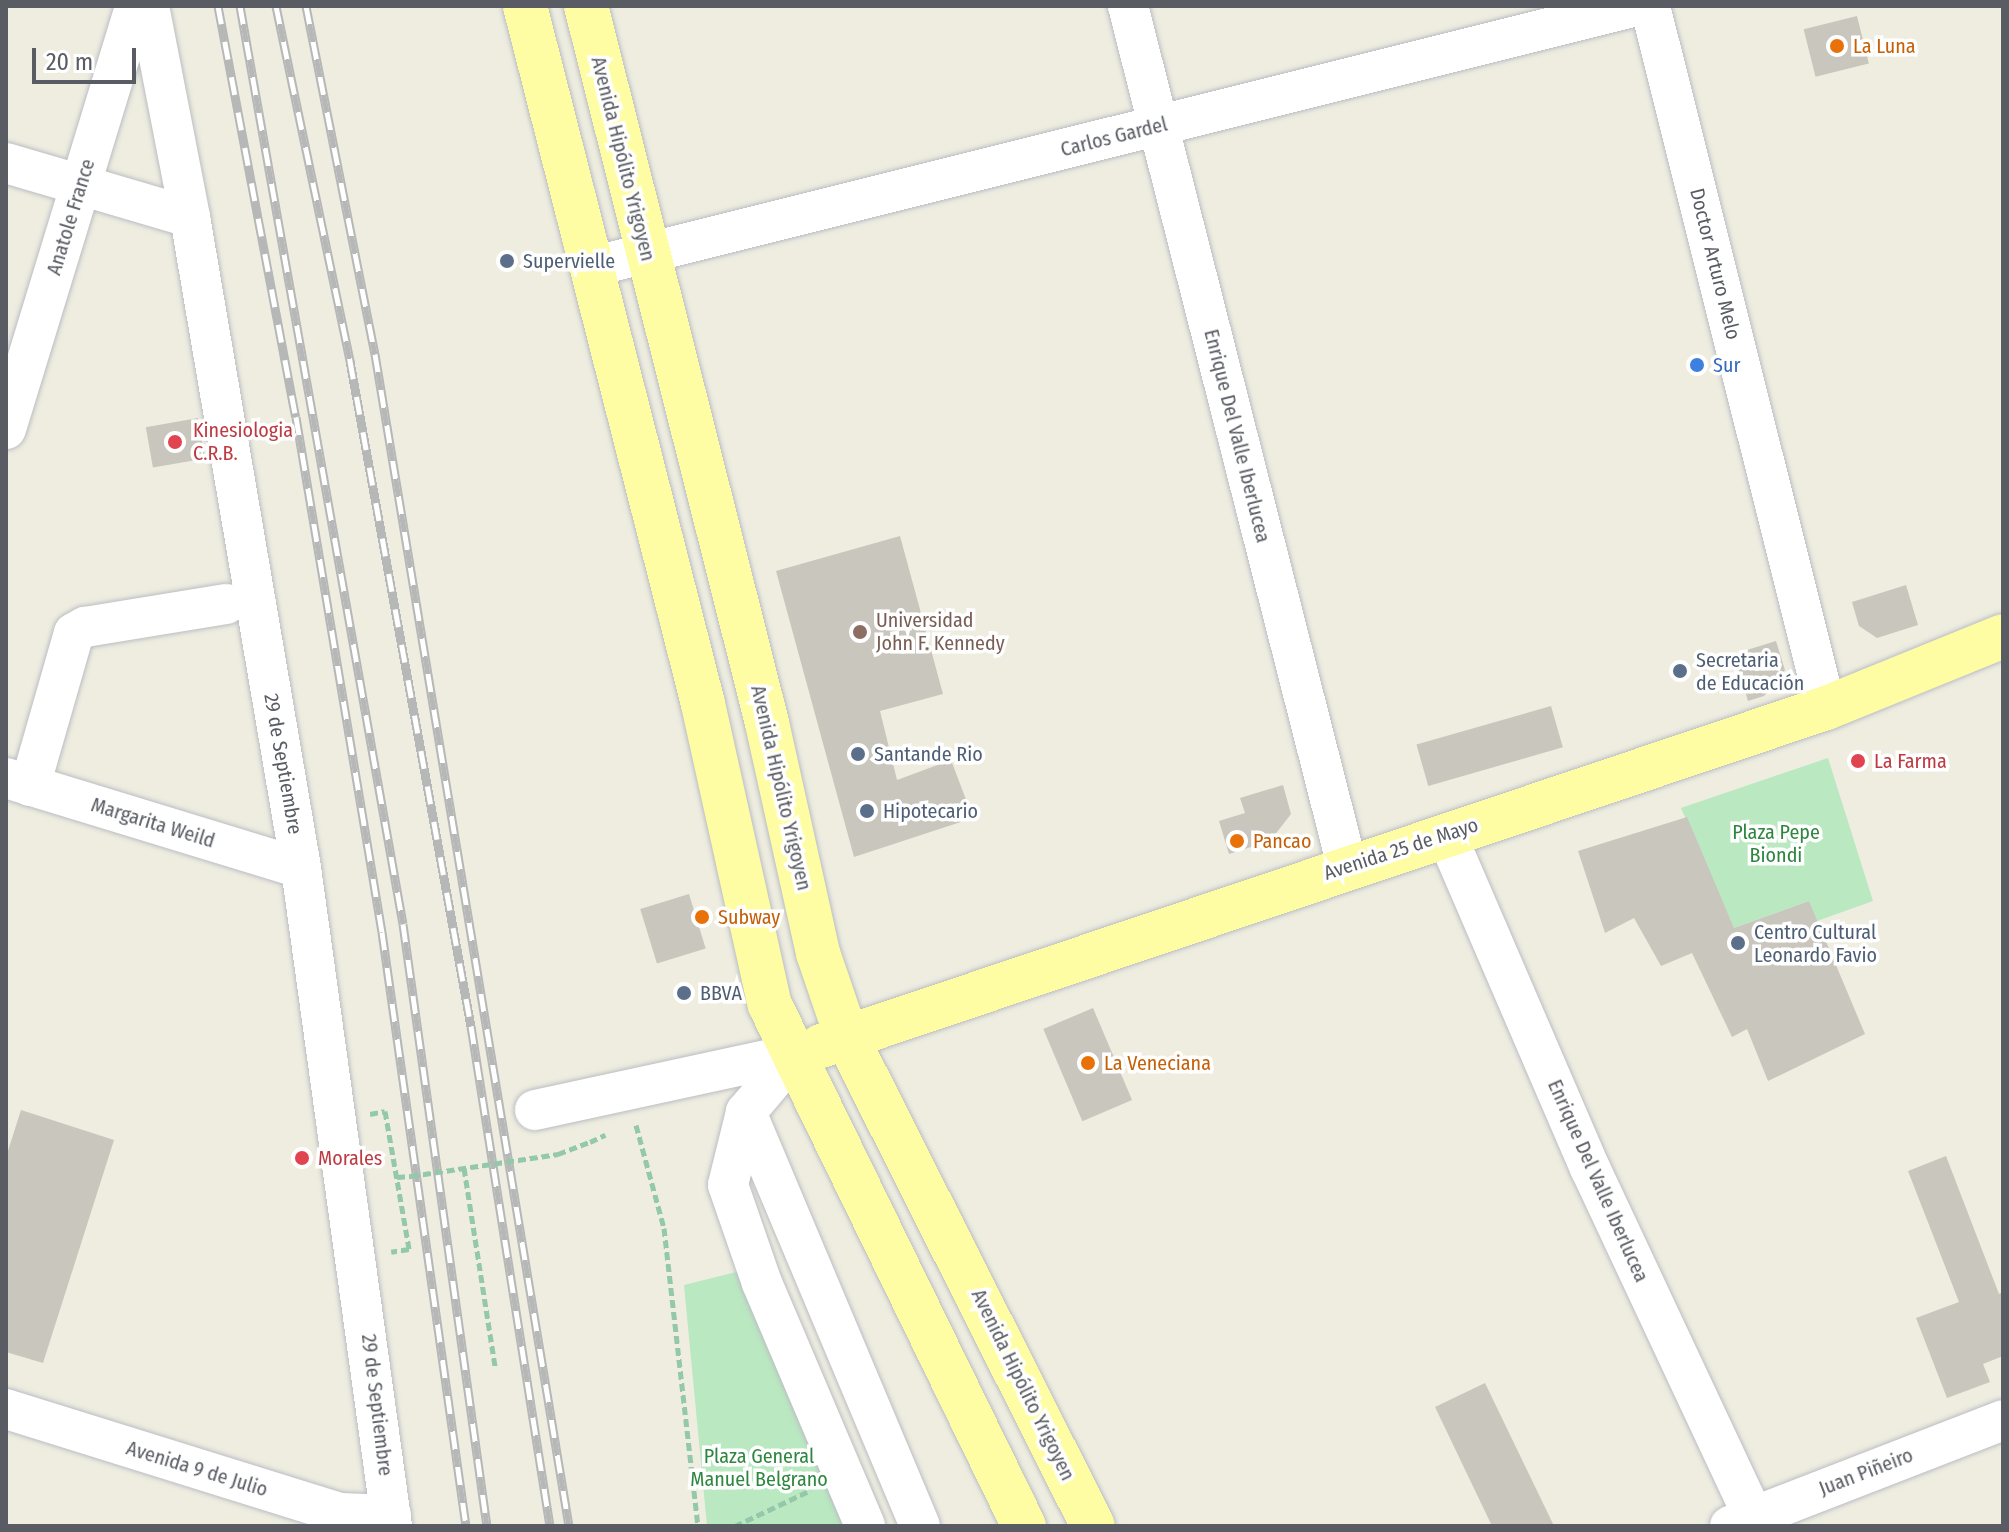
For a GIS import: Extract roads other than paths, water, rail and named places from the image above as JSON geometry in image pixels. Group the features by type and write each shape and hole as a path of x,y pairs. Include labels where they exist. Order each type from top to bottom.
{"main road":[{"path":"525,6 703,704 770,1005 1024,1526"},
{"name":"Avenida Hipólito Yrigoyen","path":"586,6 645,255 767,723 818,953 847,1038 1093,1526"},
{"name":"Avenida 25 de Mayo","path":"795,1054 1347,866 1826,708 2003,636"}],"street":[{"name":"Anatole France","path":"6,429 135,6"},
{"name":"29 de Septiembre","path":"149,6 190,217 301,868 392,1520"},
{"name":"Enrique Del Valle Iberlucea","path":"1128,6 1347,866"},
{"name":"Carlos Gardel","path":"591,267 1637,6"},
{"name":"Doctor Arturo Melo","path":"1650,6 1826,708"},
{"path":"6,163 190,217"},
{"path":"18,782 74,633 85,627 226,604"},
{"name":"Margarita Weild","path":"18,782 301,868"},
{"name":"Enrique Del Valle Iberlucea","path":"1446,834 1747,1522"},
{"path":"535,1110 795,1054"},
{"path":"795,1054 746,1112 728,1185 735,1212 865,1526"},
{"path":"746,1112 920,1526"},
{"name":"Avenida 9 de Julio","path":"6,1409 340,1513 392,1520"},
{"name":"Juan Piñeiro","path":"1747,1522 2003,1420"}],"railway":[{"path":"218,6 296,417 382,932 466,1526"},
{"path":"240,6 403,924 487,1526"},
{"path":"276,6 350,361 471,1026 550,1526"},
{"path":"306,6 375,354 569,1526"}],"place":[{"name":"La Luna","path":"1837,46"},
{"name":"Supervielle","path":"507,261"},
{"name":"Sur","path":"1697,365"},
{"name":"Kinesiologia C.R.B.","path":"175,442"},
{"name":"Universidad John F. Kennedy","path":"860,632"},
{"name":"Secretaria de Educación","path":"1680,671"},
{"name":"Santande Rio","path":"858,754"},
{"name":"La Farma","path":"1858,761"},
{"name":"Hipotecario","path":"867,811"},
{"name":"Pancao","path":"1237,841"},
{"name":"Subway","path":"702,917"},
{"name":"Centro Cultural Leonardo Favio","path":"1738,943"},
{"name":"BBVA","path":"684,993"},
{"name":"La Veneciana","path":"1088,1063"},
{"name":"Morales","path":"302,1158"}],"park label":[{"name":"Plaza Pepe Biondi","path":"1776,844"},
{"name":"Plaza General Manuel Belgrano","path":"759,1468"}]}
